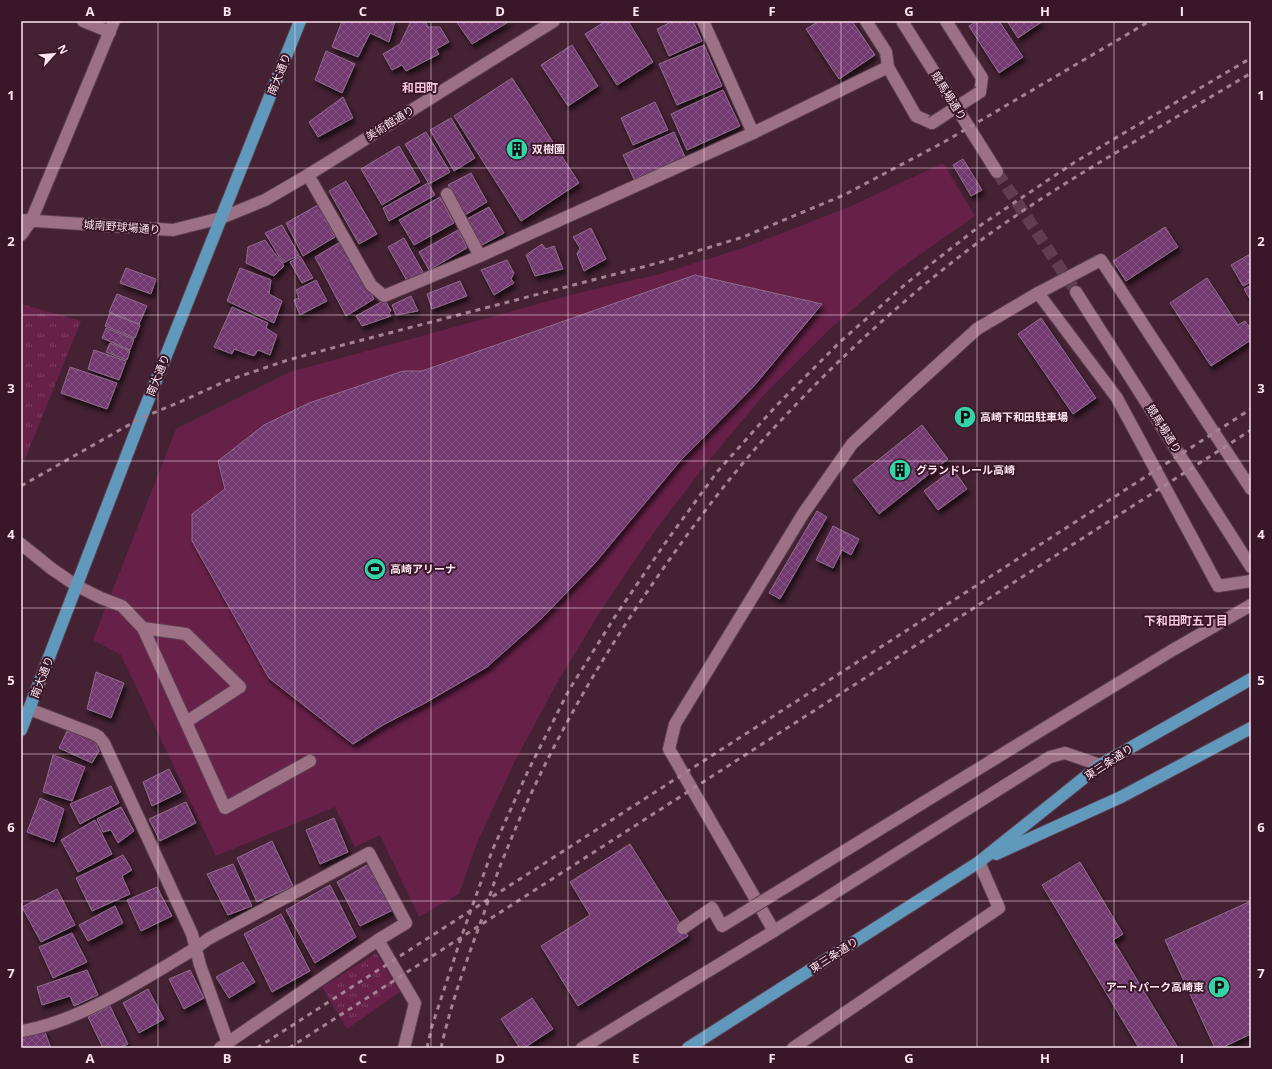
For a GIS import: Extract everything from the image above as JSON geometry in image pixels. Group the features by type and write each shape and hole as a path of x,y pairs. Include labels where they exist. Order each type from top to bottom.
{"main road":[{"name":"南大通り","path":"21,730 141,418 300,21"},
{"name":"東三条通り","path":"688,1048 979,862 1100,765 1251,678"},
{"name":"東三条通り","path":"979,862 1121,796 1251,728"}],"street":[{"path":"21,235 26,220 112,26 83,21"},
{"name":"美術館通り","path":"221,218 265,200 308,175 552,21"},
{"path":"703,21 753,133"},
{"path":"866,21 886,52 888,67 916,116 932,123 980,92 982,78 946,21"},
{"name":"競馬場通り","path":"902,21 997,172"},
{"path":"308,175 371,286 384,296 480,256 753,133 888,67"},
{"path":"447,194 480,256"},
{"name":"城南野球場通り","path":"26,220 174,230 221,218"},
{"path":"774,931 669,749 675,724 803,514 852,444 910,389 977,329 1038,293 1101,260 1251,489"},
{"name":"競馬場通り","path":"1076,292 1251,567"},
{"path":"1038,293 1117,398 1218,586 1251,581"},
{"path":"21,544 52,569 77,586 101,598 122,606 143,628 225,808 310,761"},
{"path":"683,928 712,908 722,926 1171,651 1251,605"},
{"path":"143,628 186,634 240,688 186,722"},
{"path":"21,1031 48,1025 73,1016 117,995 196,948 208,939 369,853 406,923 378,940 224,1046 200,965 196,948 192,934 104,743 94,734 29,708"},
{"path":"582,1048 774,931 1050,757 1065,753 1100,765"},
{"path":"793,1048 999,908 979,862"},
{"path":"378,940 415,1003 404,1048"}],"green space":[{"name":"高崎アリーナ","path":"943,163 975,216 898,270 830,329 763,396 706,464 655,531 603,607 557,683 514,763 477,843 459,894 419,917 380,835 355,847 335,807 216,856 121,655 93,640 176,429 290,372 578,293 660,274 746,247 849,207"},
{"path":"21,304 81,321 21,469"},
{"path":"376,953 400,992 347,1029 322,987"}],"building":[{"path":"342,21 395,21 389,42 370,33 358,57 332,47"},
{"path":"411,21 425,21 428,27 440,27 449,42 436,49 439,54 406,71 402,65 392,70 383,54 400,44"},
{"path":"456,21 510,21 472,44"},
{"path":"606,21 628,21 653,62 617,85 585,34"},
{"path":"673,21 693,21 702,41 669,56 657,29"},
{"path":"819,21 852,21 875,55 839,79 806,29"},
{"path":"977,21 999,21 1023,57 999,73 969,26"},
{"path":"1007,21 1043,21 1018,38"},
{"path":"572,45 598,86 568,106 541,65"},
{"path":"704,45 722,86 677,105 659,64"},
{"path":"326,51 355,64 342,93 315,80"},
{"name":"双樹園","path":"512,78 579,183 521,221 454,116"},
{"path":"723,90 740,126 687,150 671,114"},
{"path":"343,97 353,118 318,137 309,122"},
{"path":"655,102 668,130 633,145 621,118"},
{"path":"451,118 475,158 454,171 430,130"},
{"path":"426,132 450,172 429,184 405,144"},
{"path":"674,132 685,157 634,179 623,155"},
{"path":"399,146 420,182 382,205 361,169"},
{"path":"963,159 982,190 971,196 953,165"},
{"path":"471,173 487,202 465,215 448,185"},
{"path":"346,181 377,234 359,244 329,191"},
{"path":"428,183 435,195 389,221 383,208"},
{"path":"440,197 454,223 414,245 399,220"},
{"path":"318,205 335,237 303,256 286,223"},
{"path":"489,207 504,233 482,245 467,219"},
{"path":"282,225 299,255 283,263 265,233"},
{"path":"1165,227 1178,247 1126,281 1113,261"},
{"path":"591,228 606,259 584,271 577,254 580,248 573,237"},
{"path":"458,230 467,248 429,270 419,252"},
{"path":"404,238 423,272 407,281 388,247"},
{"path":"265,240 284,266 274,276 246,263 248,247"},
{"path":"342,241 374,299 346,316 315,257"},
{"path":"542,244 546,249 554,246 563,269 535,276 526,255"},
{"path":"1250,254 1251,282 1243,286 1231,265"},
{"path":"300,256 313,278 302,283 290,262"},
{"path":"507,260 514,273 511,279 514,283 494,295 481,270"},
{"path":"126,268 156,279 151,294 120,283"},
{"path":"240,268 271,280 269,294 282,301 274,323 227,301"},
{"path":"695,275 822,304 754,386 680,461 595,563 541,619 487,667 425,703 383,725 353,744 269,678 192,541 192,514 225,489 218,461 264,425 309,403 403,371 422,371"},
{"path":"1207,278 1238,325 1245,321 1251,329 1251,340 1211,366 1170,303"},
{"path":"316,280 327,301 300,315 294,300 299,298 296,290"},
{"path":"460,281 467,296 432,309 427,294"},
{"path":"1251,285 1251,301 1244,289"},
{"path":"117,294 147,306 139,324 109,312"},
{"path":"411,296 418,311 396,315 392,305"},
{"path":"385,300 391,311 389,313 391,316 362,326 356,316"},
{"path":"232,307 268,323 266,328 277,335 270,355 258,350 254,356 234,349 232,354 214,347"},
{"path":"110,313 140,325 135,338 105,326"},
{"path":"1041,318 1096,398 1073,414 1018,334"},
{"path":"106,328 134,339 130,350 102,338"},
{"path":"110,343 130,351 127,360 106,352"},
{"path":"94,350 126,361 119,380 88,369"},
{"path":"70,367 117,383 107,409 61,393"},
{"name":"グランドレール高崎","path":"922,425 948,459 879,514 853,480"},
{"path":"953,469 967,489 938,510 924,491"},
{"path":"817,511 827,517 780,599 769,593"},
{"path":"833,526 859,539 851,555 842,550 833,568 816,560"},
{"path":"96,672 124,683 111,718 87,709"},
{"path":"67,731 94,740 99,751 92,763 59,748"},
{"path":"53,755 85,767 72,801 43,792"},
{"path":"169,769 181,792 152,806 143,782"},
{"path":"111,786 119,803 80,824 70,804"},
{"path":"40,798 64,809 54,842 27,832"},
{"path":"186,802 196,823 160,841 149,819"},
{"path":"121,807 134,831 118,843 111,830 103,832 97,819"},
{"path":"334,818 348,852 320,864 306,830"},
{"path":"95,820 112,854 78,872 61,840"},
{"path":"272,841 293,886 257,902 237,858"},
{"path":"630,844 688,936 578,1006 541,946 590,915 570,882"},
{"path":"123,855 132,870 122,876 130,894 92,911 76,878"},
{"path":"1080,862 1123,934 1113,940 1178,1048 1139,1048 1042,885"},
{"path":"233,864 252,906 228,915 207,874"},
{"path":"369,864 393,910 360,926 337,882"},
{"path":"330,885 356,937 315,963 286,910"},
{"path":"157,887 172,916 141,931 127,900"},
{"path":"57,889 75,925 41,942 22,907"},
{"name":"アートパーク高崎東","path":"1251,901 1251,1034 1221,1048 1215,1048 1165,940"},
{"path":"115,906 123,923 88,941 79,925"},
{"path":"281,914 310,971 272,992 244,934"},
{"path":"72,933 87,962 53,978 39,947"},
{"path":"243,962 255,982 229,998 216,977"},
{"path":"87,970 98,995 74,1006 70,996 42,1005 37,987"},
{"path":"190,970 204,998 184,1009 169,979"},
{"path":"148,989 164,1019 139,1033 123,1003"},
{"path":"532,998 553,1029 524,1048 520,1048 501,1019"},
{"path":"110,1006 128,1044 119,1048 103,1048 88,1017"},
{"path":"44,1030 51,1048 21,1048 21,1038"}],"tunnel":[{"path":"997,172 1076,292"}],"railway":[{"path":"21,486 141,418 226,381 288,360 658,263 743,237 844,195 944,142 1150,21"},
{"path":"427,1048 432,1026 462,935 492,851 528,771 569,690 616,615 668,539 717,472 776,406 840,342 908,282 981,225 1075,162 1251,58"},
{"path":"441,1048 460,981 499,870 519,819 552,751 588,685 628,620 714,499 749,456 810,390 858,343 883,320 961,255 1052,192 1118,151 1251,73"},
{"path":"257,1048 1251,409"},
{"path":"289,1048 1251,430"}],"place":[{"name":"双樹園","path":"517,149"},
{"name":"高崎下和田駐車場","path":"965,417"},
{"name":"グランドレール高崎","path":"900,470"},
{"name":"高崎アリーナ","path":"375,569"},
{"name":"アートパーク高崎東","path":"1219,987"}],"district":[{"name":"和田町","path":"420,88"},
{"name":"下和田町五丁目","path":"1186,621"}]}
